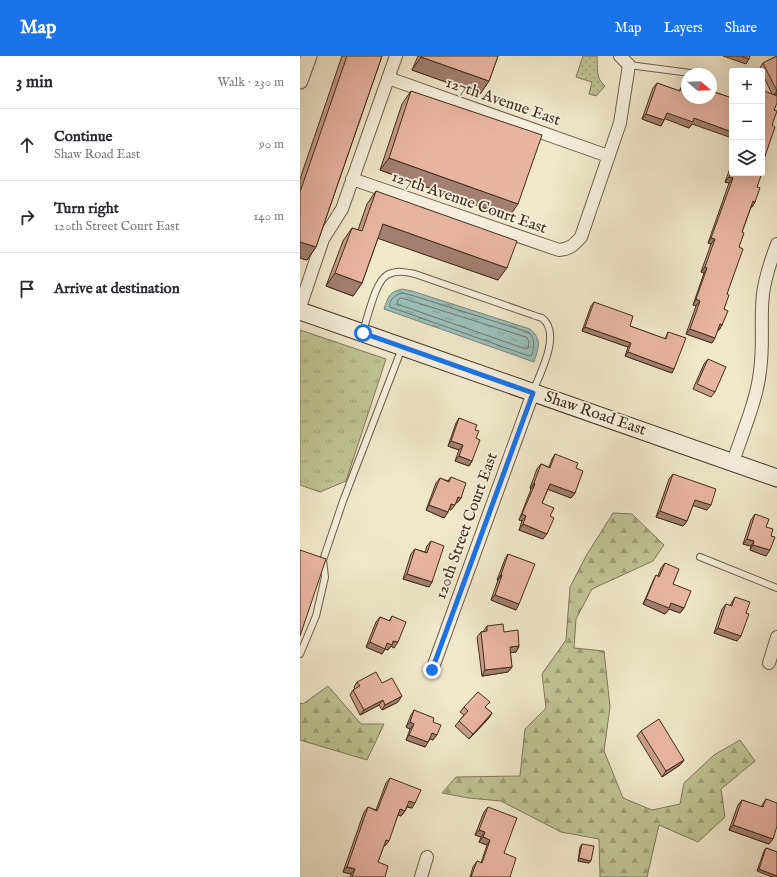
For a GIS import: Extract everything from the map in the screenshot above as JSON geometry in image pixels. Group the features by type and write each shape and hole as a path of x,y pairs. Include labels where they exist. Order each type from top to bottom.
{"main road":[{"name":"Shaw Road East","path":"300,311 777,478"}],"street":[{"path":"300,81 309,56"},
{"path":"300,307 323,239 342,210 396,56"},
{"path":"608,156 620,123 625,60"},
{"name":"127th Avenue East","path":"388,78 608,156"},
{"name":"127th Avenue Court East","path":"352,179 559,250 567,250 574,246 581,237 608,156"},
{"path":"733,462 755,395 760,373 763,350 763,293 768,271 777,244"},
{"name":"120th Street Court East","path":"432,670 533,393"},
{"path":"769,663 777,637"},
{"path":"421,877 427,857"}],"lane":[{"path":"625,60 681,71"},
{"path":"363,333 377,289 387,275 396,272 415,274 533,315 541,318 546,324 550,333 547,356 533,393"},
{"path":"300,654 316,616 324,577 322,560 402,346"},
{"path":"700,557 777,588"}],"green space":[{"path":"583,56 597,56 598,76 605,86 596,96 589,94 592,82 576,77"},
{"path":"300,330 386,359 346,481 320,492 300,485"},
{"path":"613,513 632,514 664,545 653,561 592,589 576,619 574,648 604,651 610,707 604,751 623,798 652,810 680,804 684,783 714,755 740,740 755,761 721,789 725,817 698,842 659,825 647,877 600,877 599,839 561,832 501,801 469,798 442,793 456,777 520,776 525,729 546,708 542,674 566,640 570,587 586,556"},
{"path":"328,686 361,724 384,724 367,760 300,740 300,703 303,704"}],"water":[{"path":"402,289 530,329 537,337 538,341 538,348 534,362 384,309 392,293"}],"building":[{"path":"347,56 382,56 316,247 300,242 300,192"},
{"path":"498,56 489,81 421,57"},
{"path":"742,56 750,56 749,59"},
{"path":"777,56 777,91 763,63"},
{"path":"657,83 680,91 681,88 681,104 717,104 717,93 729,97 729,131 694,118 693,122 667,113 664,120 646,114"},
{"path":"411,91 542,135 518,204 389,158"},
{"path":"765,91 777,96 777,103 774,110 777,111 772,125 775,127 765,156"},
{"path":"761,176 757,187 760,188 755,202 753,201 742,232 744,233 739,247 743,249 727,294 729,295 724,309 728,311 722,325 720,324 715,338 690,329 700,301 696,299 715,239 711,238 733,178 729,177"},
{"path":"376,191 517,241 507,268 383,224 362,283 335,273 352,228 362,231"},
{"path":"594,302 633,316 630,326 666,339 668,332 686,338 674,369 628,352 631,343 585,327"},
{"path":"708,359 726,367 715,392 697,384"},
{"path":"459,418 477,425 475,430 479,431 476,438 480,440 472,461 459,456 463,445 451,441"},
{"path":"555,454 578,463 576,468 583,471 575,493 550,484 542,503 554,508 550,516 554,518 547,534 523,524 526,516 522,514 535,484 534,483 541,464 550,468"},
{"path":"673,474 716,489 711,505 695,500 687,521 660,511"},
{"path":"451,477 466,483 461,498 458,497 455,505 451,504 448,512 429,505 440,478 449,482"},
{"path":"755,514 769,519 766,527 773,529 771,536 775,537 770,550 753,545 754,541 747,539"},
{"path":"431,541 444,546 432,582 407,574 415,549 427,553"},
{"path":"300,550 326,559 300,636"},
{"path":"508,554 535,564 519,604 495,595"},
{"path":"665,563 679,569 673,584 691,591 684,608 671,603 669,608 646,599 656,575 659,577"},
{"path":"735,597 750,602 746,613 749,614 741,636 718,628 726,604 732,606"},
{"path":"392,616 406,622 398,642 393,641 392,645 387,643 385,649 370,642 380,617 390,621"},
{"path":"503,624 504,632 518,630 519,646 510,647 512,667 485,670 481,632 487,631 487,626"},
{"path":"376,672 382,683 392,678 402,696 385,705 383,700 364,710 353,690 360,686 357,682"},
{"path":"478,692 490,702 485,707 492,713 473,734 459,721 468,711 464,707"},
{"path":"414,710 434,718 433,722 441,725 437,735 432,733 428,742 409,735 414,724 410,722"},
{"path":"659,719 684,760 666,771 641,731"},
{"path":"390,778 421,790 415,803 409,801 405,811 400,809 389,841 386,840 378,862 388,866 385,877 352,877 355,869 347,867 368,807 377,811"},
{"path":"766,799 777,803 777,826 773,839 733,825 742,800 763,807"},
{"path":"488,807 517,818 504,853 516,858 510,877 471,877 477,861 482,863 490,840 483,837 485,832 479,830"},
{"path":"582,844 594,846 591,861 579,858"},
{"path":"766,848 777,852 777,876 759,869"}],"route":[{"path":"363,333 533,393 432,670"}]}
